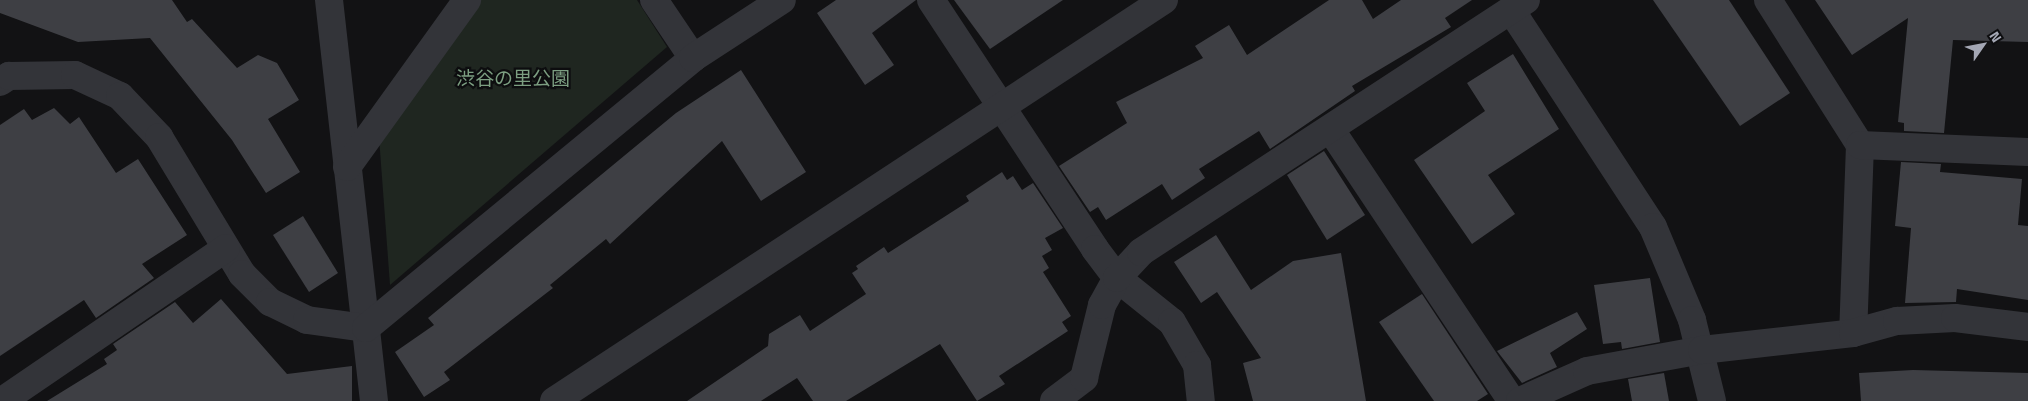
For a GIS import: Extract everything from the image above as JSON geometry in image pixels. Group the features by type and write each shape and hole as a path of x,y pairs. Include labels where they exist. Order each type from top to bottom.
{"street":[{"path":"329,0 374,401"},
{"path":"347,167 467,0"},
{"path":"654,0 693,58"},
{"path":"0,82 9,76 75,74 120,96 160,137 242,274 270,302 306,320 366,328 693,58 782,0"},
{"path":"931,0 1117,278 1172,322 1197,365 1200,401"},
{"path":"554,401 1164,0"},
{"path":"1768,0 1860,145 1853,333"},
{"path":"1054,401 1084,378 1102,305 1117,278 1141,252 1331,130 1518,5 1653,227 1702,350 1712,401"},
{"path":"1331,130 1512,401"},
{"path":"1860,145 2028,152"},
{"path":"2,401 226,248"},
{"path":"1520,401 1587,371 1702,350 1853,333 1897,321 1955,318 2028,327"}],"green space":[{"name":"渋谷の里公園","path":"479,0 637,0 667,47 390,285 379,137"}],"building":[{"path":"0,0 172,0 187,22 192,19 237,68 258,55 277,63 299,100 268,119 300,172 266,193 232,140 150,38 78,42 0,13"},
{"path":"836,0 916,0 872,33 894,65 865,85 817,13"},
{"path":"954,0 1063,0 990,49"},
{"path":"1329,0 1362,0 1373,19 1401,0 1472,0 1445,18 1451,27 1352,86 1355,91 1270,149 1259,131 1199,169 1205,178 1172,200 1162,184 1106,220 1098,207 1090,212 1059,166 1127,123 1116,102 1203,58 1195,46 1229,25 1247,55"},
{"path":"1653,0 1729,0 1790,93 1740,126"},
{"path":"1815,0 2028,0 2028,42 1953,40 1944,133 1904,131 1904,123 1898,122 1908,18 1852,55"},
{"path":"1513,54 1559,129 1488,175 1515,214 1472,244 1414,160 1485,111 1467,83"},
{"path":"741,70 806,172 761,201 722,141 610,244 606,239 550,285 553,288 444,372 450,380 424,397 395,352 434,325 428,318 676,113"},
{"path":"54,108 70,124 79,117 116,173 138,159 187,235 142,264 154,278 96,318 84,300 0,356 0,125 24,109 32,120"},
{"path":"1324,151 1365,215 1327,240 1287,175"},
{"path":"1901,162 1941,164 1940,172 2022,179 2018,225 2028,226 2028,300 1957,289 1956,302 1905,303 1911,228 1895,226"},
{"path":"1002,172 1007,180 1013,176 1022,190 1033,183 1063,228 1045,238 1052,250 1042,256 1049,268 1043,272 1071,316 1062,322 1068,331 999,376 1005,384 977,401 940,344 846,401 813,401 797,378 761,401 687,401 768,346 769,334 800,315 810,331 866,294 852,273 858,269 856,266 884,247 888,253 969,201 966,196"},
{"path":"303,216 338,273 309,292 273,235"},
{"path":"1216,235 1251,290 1293,261 1341,253 1366,401 1253,401 1243,363 1261,358 1217,292 1201,303 1174,262"},
{"path":"1650,278 1660,342 1622,349 1621,342 1603,344 1594,285"},
{"path":"1422,294 1488,394 1477,401 1434,401 1379,322"},
{"path":"221,299 287,374 352,366 352,401 47,401 107,364 104,359 117,350 113,344 175,302 193,323"},
{"path":"1577,312 1587,329 1550,353 1557,367 1522,383 1497,351"},
{"path":"1913,370 2028,373 2028,401 1861,401 1859,373"},
{"path":"1664,373 1669,401 1632,401 1628,379"}]}
